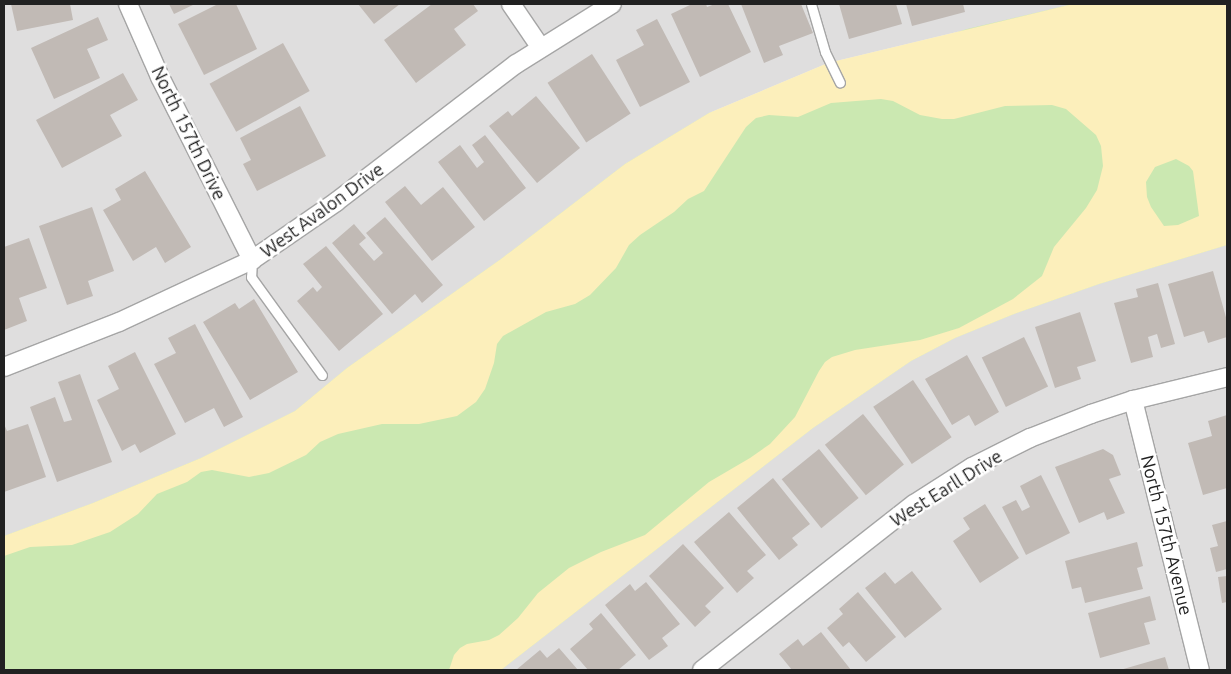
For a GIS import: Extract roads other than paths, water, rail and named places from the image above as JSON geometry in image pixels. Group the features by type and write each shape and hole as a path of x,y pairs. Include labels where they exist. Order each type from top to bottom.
{"street":[{"name":"North 157th Drive","path":"128,4 160,77 252,260"},
{"path":"511,4 541,48"},
{"name":"West Avalon Drive","path":"4,367 119,322 252,260 336,202 516,64 612,4"},
{"name":"West Earll Drive","path":"702,670 914,504 964,472 1030,438 1133,400 1227,377"},
{"name":"North 157th Avenue","path":"1133,400 1200,670"}],"lane":[{"path":"811,4 825,52 840,82"},
{"path":"252,260 251,277 322,375"}]}
